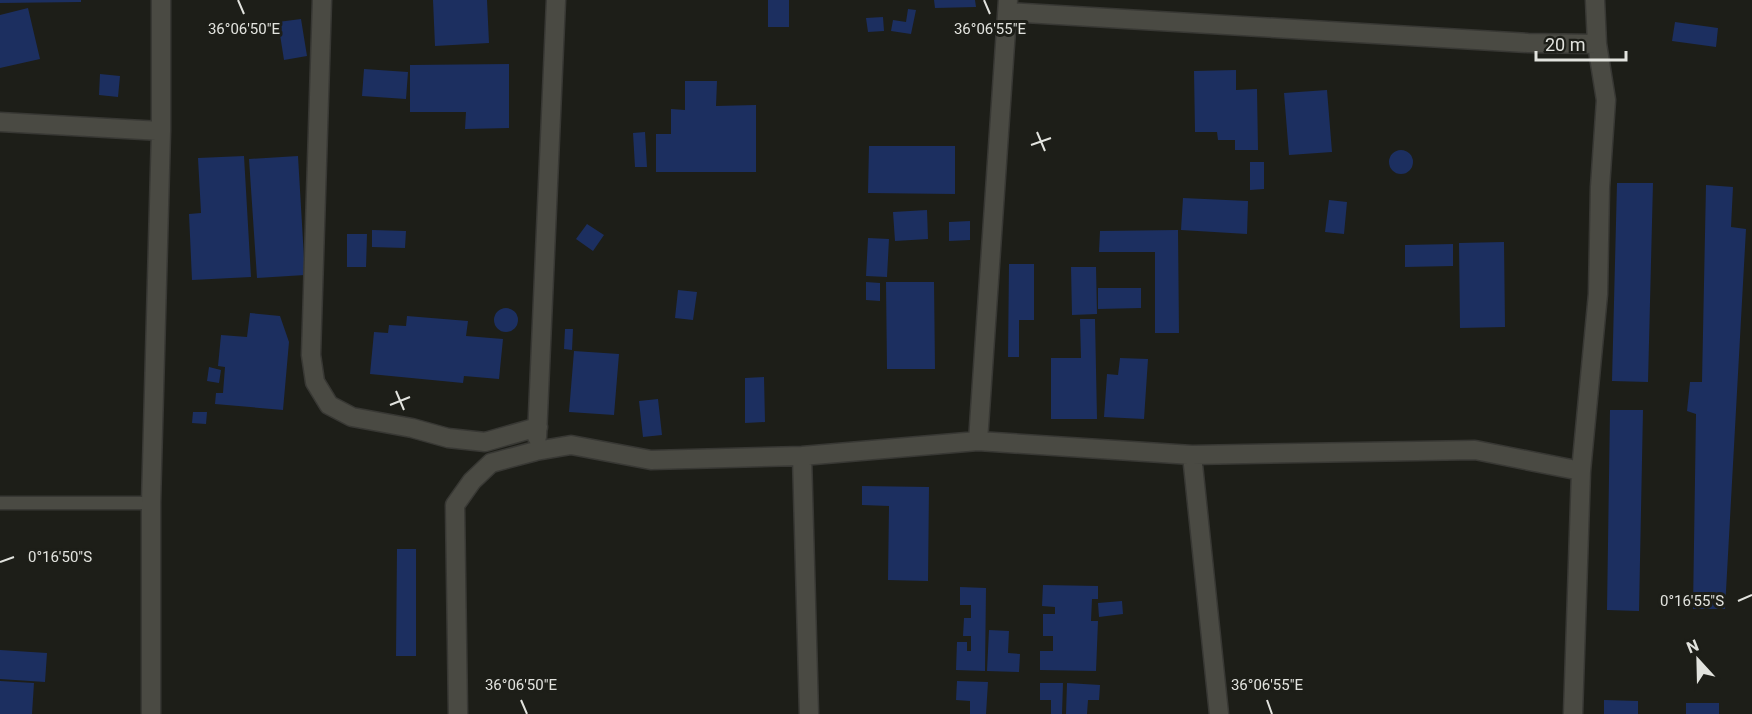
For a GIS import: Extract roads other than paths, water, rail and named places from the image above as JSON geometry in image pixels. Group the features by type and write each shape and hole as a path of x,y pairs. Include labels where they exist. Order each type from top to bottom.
{"street":[{"path":"151,714 151,503 161,131 161,0"},
{"path":"322,0 311,355 315,382 329,405 352,417 412,428 448,438 485,442 538,427"},
{"path":"536,451 556,0"},
{"path":"1573,714 1581,471 1598,294 1600,188 1606,100 1596,44 1595,0"},
{"path":"978,441 1008,6 1528,43 1596,44"},
{"path":"0,123 161,131"},
{"path":"458,714 455,506 472,481 491,463 536,451 571,445 651,460 802,456 978,441 1192,455 1475,450 1581,471"},
{"path":"1192,455 1219,714"},
{"path":"802,456 809,714"}],"lane":[{"path":"0,503 151,503"}]}
